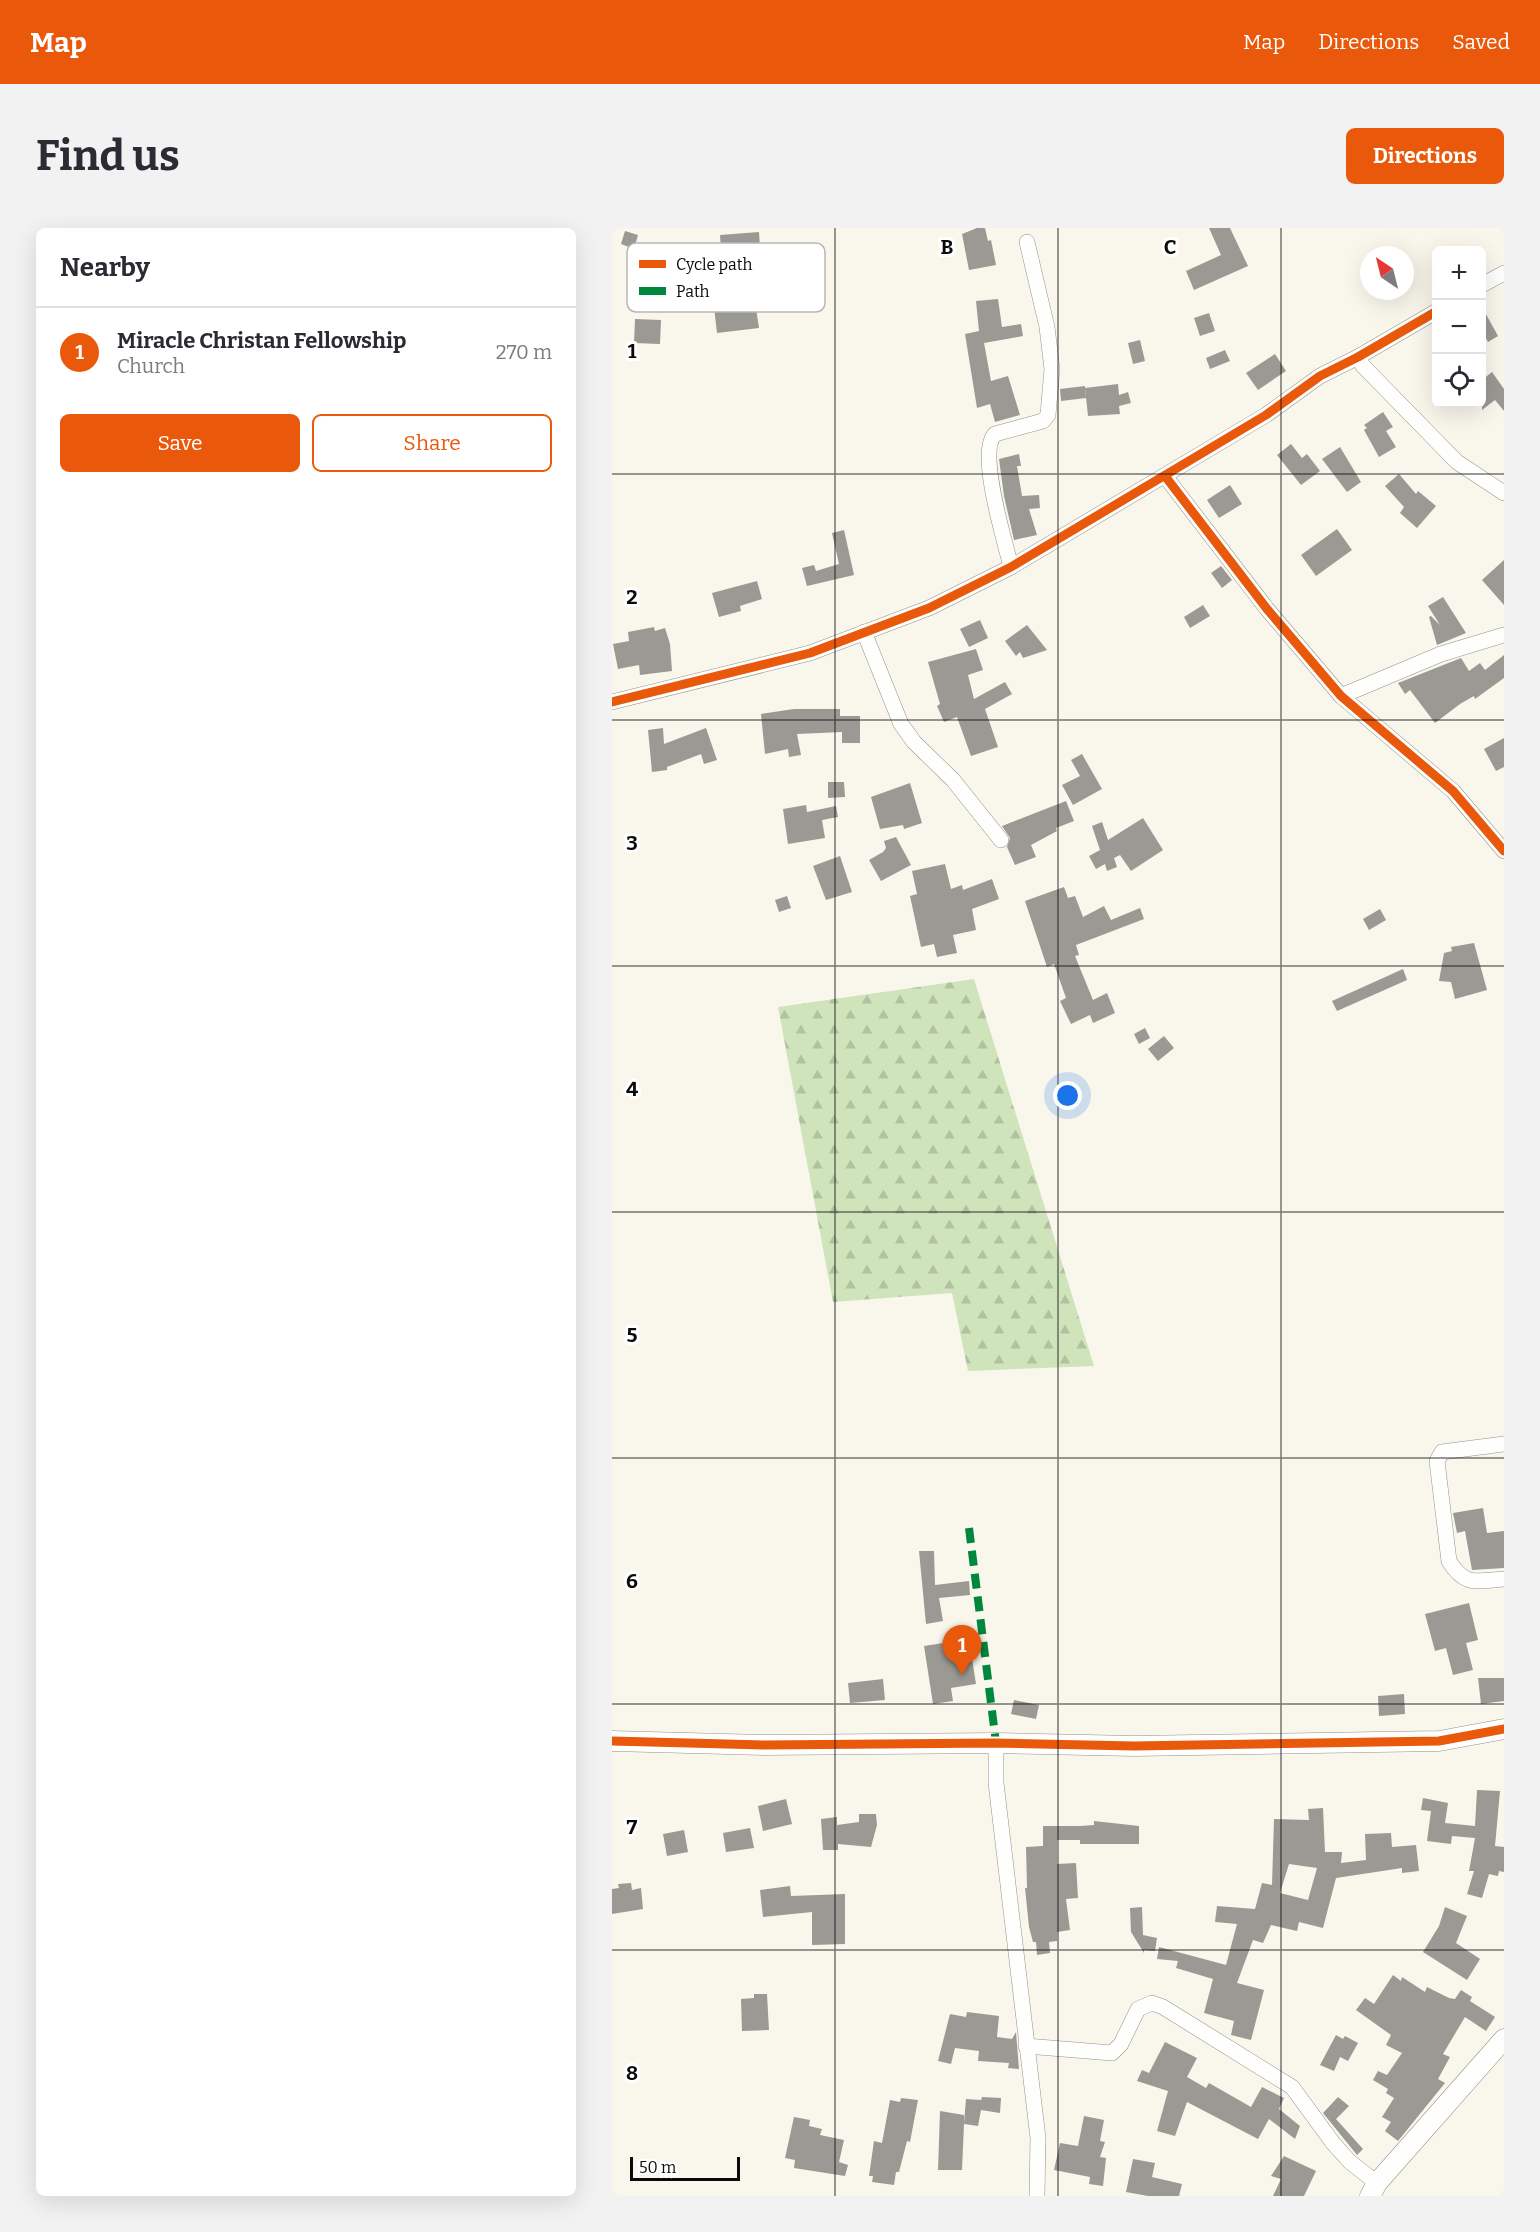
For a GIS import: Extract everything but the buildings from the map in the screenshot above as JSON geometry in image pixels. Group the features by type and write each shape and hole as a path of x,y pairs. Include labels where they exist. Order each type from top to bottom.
{"street":[{"path":"1011,567 988,464 988,444 995,434 1043,421 1048,415 1052,369 1039,283 1027,242"},
{"path":"1486,283 1504,273"},
{"path":"612,702 810,653 929,608 1011,567 1266,415 1320,376 1358,357 1432,314"},
{"path":"1358,357 1363,366 1457,462 1504,493"},
{"path":"1165,476 1267,609 1341,696 1453,791 1504,851"},
{"path":"864,632 901,724 914,742 953,780 1001,840"},
{"path":"1341,696 1441,654 1504,635"},
{"path":"1504,1444 1442,1452 1437,1461 1449,1561 1458,1575 1468,1582 1504,1580"},
{"path":"612,1741 765,1745 996,1743 1134,1746 1439,1741 1504,1729"},
{"path":"996,1743 996,1783 1019,1962 1026,2046 1038,2138 1037,2196"},
{"path":"1026,2046 1112,2053 1121,2044 1138,2009 1152,2003 1163,2007 1292,2086 1344,2156 1374,2190 1504,2039"}],"green space":[{"path":"974,979 1094,1366 968,1371 952,1293 833,1302 778,1007"}],"marked path":[{"path":"969,1528 996,1743"}],"cycle path":[{"path":"612,702 810,653 929,608 1011,567 1266,415 1320,376 1358,357 1432,314"},
{"path":"1165,476 1267,609 1341,696 1453,791 1504,851"},
{"path":"612,1741 765,1745 996,1743 1134,1746 1439,1741 1504,1729"}],"place":[{"name":"Miracle Christan Fellowship","path":"962,1675"}]}
